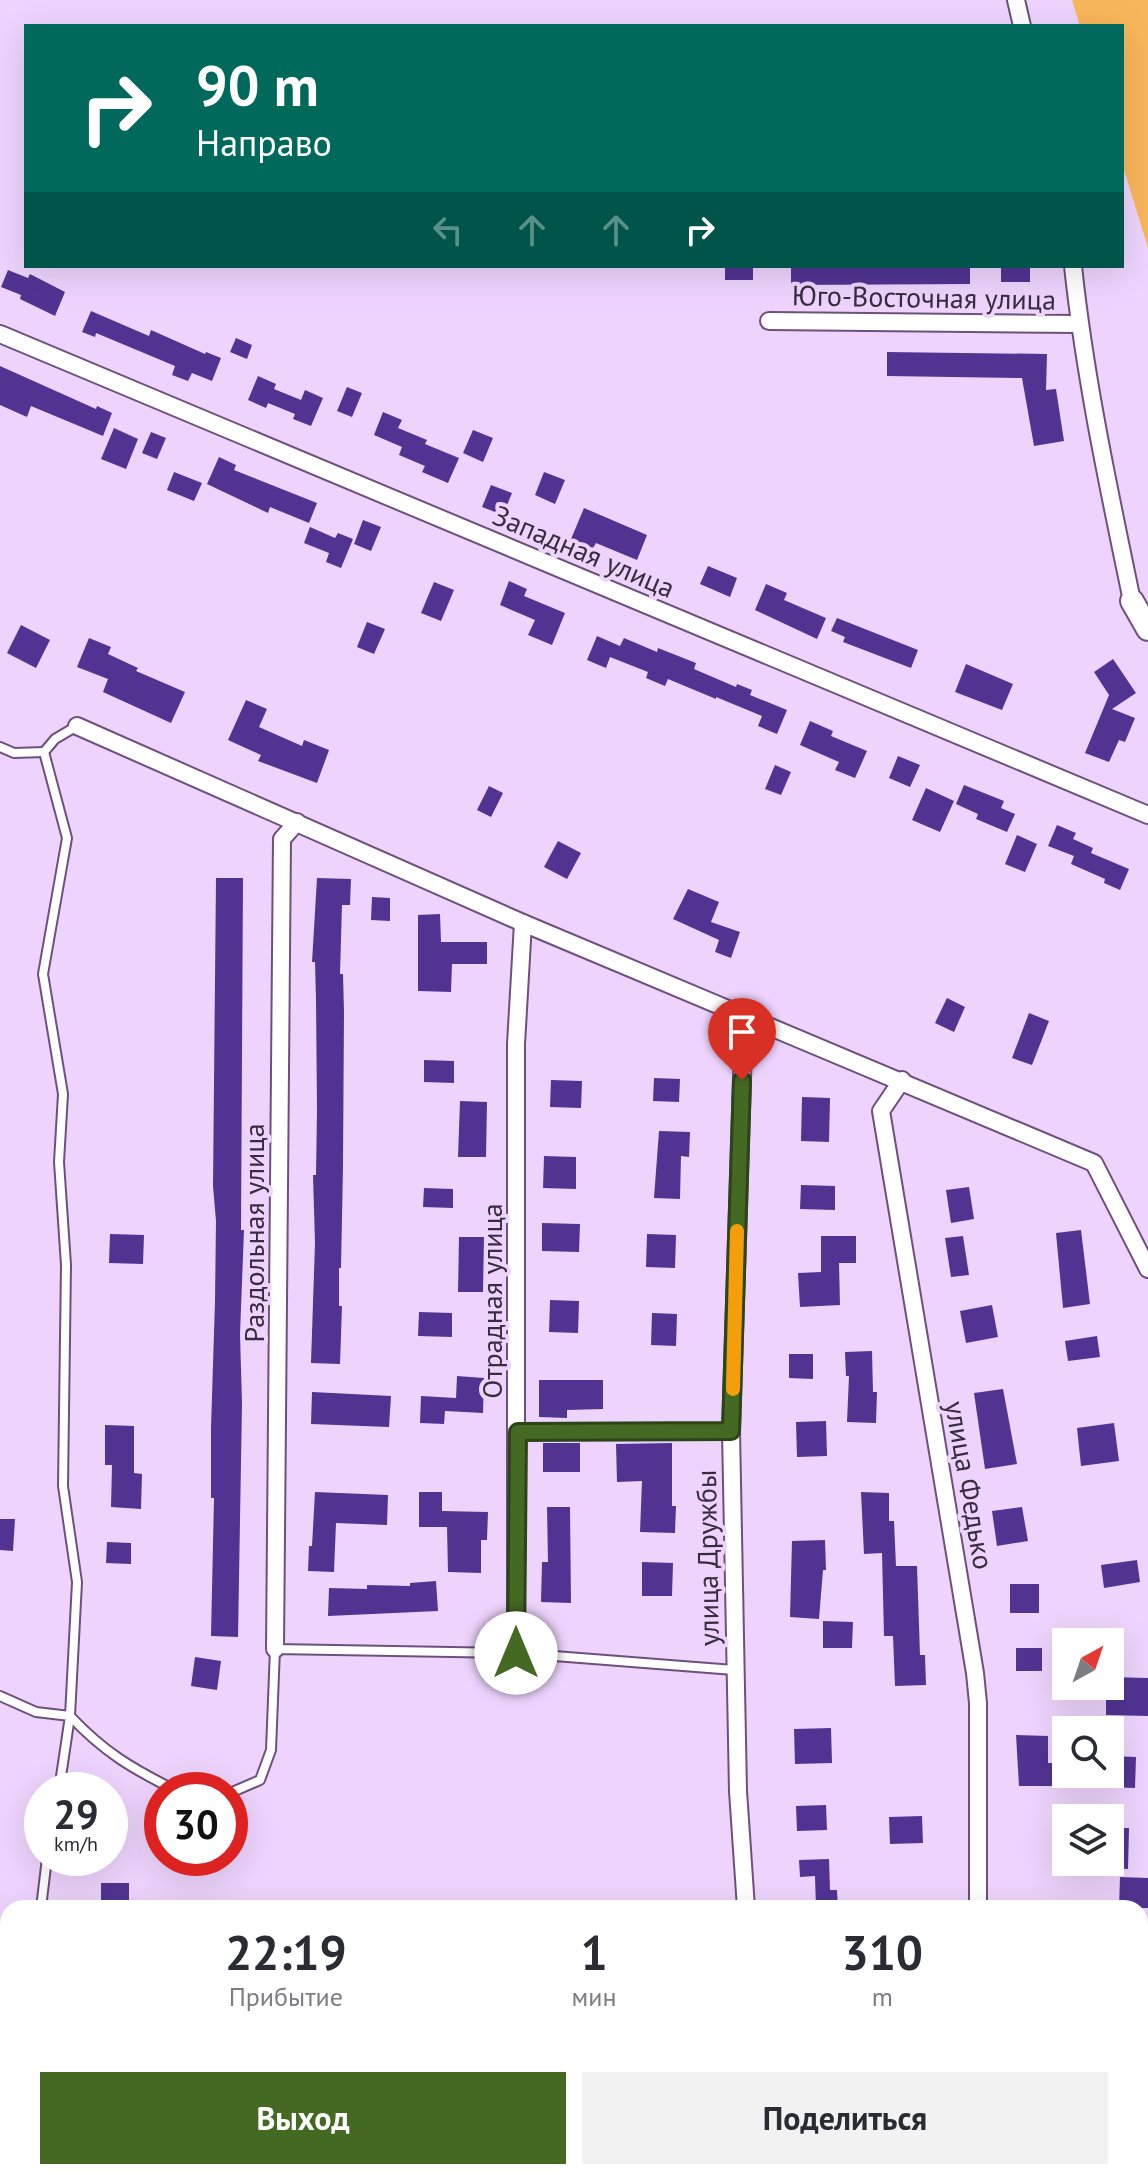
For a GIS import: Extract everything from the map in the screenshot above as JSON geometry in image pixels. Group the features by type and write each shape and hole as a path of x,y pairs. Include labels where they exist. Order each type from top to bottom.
{"street":[{"path":"1016,0 1022,24"},
{"path":"1073,268 1079,324 1109,490 1132,601 1148,629"},
{"name":"Юго-Восточная улица","path":"769,321 1079,324"},
{"name":"Западная улица","path":"0,334 1148,815"},
{"path":"77,726 523,923 1094,1163 1148,1269"},
{"name":"Раздольная улица","path":"275,1649 282,839 297,822"},
{"name":"Отрадная улица","path":"516,1653 516,1044 523,923"},
{"name":"улица Дружбы","path":"744,1016 731,1431 734,1670 745,1900"},
{"name":"улица Федько","path":"902,1080 881,1111 975,1673 978,1703 978,1900"}],"lane":[{"path":"0,747 14,753 44,752 55,739 77,726"},
{"path":"44,752 67,838 43,974 63,1094 59,1162 66,1265 63,1486 77,1582 70,1716 62,1772"},
{"path":"518,1432 731,1431"},
{"path":"248,1785 260,1780 271,1750 275,1649 516,1653 734,1670"},
{"path":"0,1696 36,1712 70,1716 95,1743 144,1775"},
{"path":"42,1900 45,1876"}],"shaded area":[{"path":"1072,0 1148,0 1148,248 1124,170 1124,24 1079,24"}],"building":[{"path":"725,268 753,268 753,280 725,280"},
{"path":"791,268 970,268 970,284 791,285"},
{"path":"1001,268 1030,268 1030,282 1001,282"},
{"path":"8,270 28,278 30,274 65,292 55,316 20,299 21,295 1,287"},
{"path":"91,311 149,336 151,330 221,358 212,381 192,373 188,381 172,375 175,366 96,333 95,337 82,332"},
{"path":"236,338 252,345 247,359 230,352"},
{"path":"887,352 1047,354 1046,390 1056,389 1064,441 1034,446 1022,378 887,376"},
{"path":"0,366 96,409 97,406 112,413 103,436 31,406 27,417 0,405"},
{"path":"258,376 276,384 274,389 301,400 305,390 323,398 311,426 293,419 295,414 268,403 266,408 248,400"},
{"path":"347,387 362,393 352,417 337,411"},
{"path":"383,412 402,420 398,428 427,440 425,444 459,458 448,483 422,472 425,466 399,455 402,447 374,435"},
{"path":"114,428 138,439 126,469 101,459"},
{"path":"473,430 493,438 483,462 463,453"},
{"path":"151,432 166,438 157,459 142,453"},
{"path":"219,457 236,465 234,470 317,503 309,523 270,507 268,513 207,484"},
{"path":"174,472 202,483 194,501 167,490"},
{"path":"544,472 565,480 555,504 535,495"},
{"path":"491,485 512,493 503,515 482,507"},
{"path":"584,508 647,535 637,560 596,543 593,548 571,539"},
{"path":"363,520 381,527 371,551 354,544"},
{"path":"310,527 335,538 338,533 353,539 341,568 326,562 329,553 304,543"},
{"path":"708,566 737,578 730,597 700,584"},
{"path":"509,581 527,589 524,596 565,613 552,645 528,635 535,620 500,605"},
{"path":"434,582 454,590 441,621 421,613"},
{"path":"766,584 787,593 784,600 826,618 817,639 755,610"},
{"path":"837,618 918,650 911,668 843,642 845,637 831,631"},
{"path":"367,622 385,629 374,654 357,647"},
{"path":"21,625 50,640 36,668 7,653"},
{"path":"597,636 620,646 624,638 657,652 658,648 696,663 694,669 736,687 737,684 752,690 750,695 787,710 777,734 758,726 762,716 716,697 668,679 665,686 646,678 648,672 610,657 606,668 587,660"},
{"path":"89,638 111,647 108,654 138,668 136,671 185,692 171,723 103,692 108,679 77,667"},
{"path":"1113,659 1136,693 1112,709 1135,718 1125,742 1119,740 1109,762 1085,753 1109,695 1094,672"},
{"path":"966,664 1013,684 1002,710 955,692"},
{"path":"246,700 267,709 259,727 302,746 304,740 329,750 317,783 258,761 261,755 228,740"},
{"path":"810,721 833,731 831,736 867,751 855,778 835,770 839,762 800,745"},
{"path":"898,756 920,765 910,787 889,778"},
{"path":"775,765 791,772 781,795 765,789"},
{"path":"964,785 1004,801 1001,808 1015,814 1007,832 976,819 978,814 956,804"},
{"path":"489,786 503,793 491,817 477,810"},
{"path":"926,788 954,801 940,832 912,820"},
{"path":"1057,825 1076,833 1073,839 1093,848 1091,853 1129,869 1120,890 1104,883 1105,879 1071,864 1074,856 1048,846"},
{"path":"1017,835 1037,844 1025,872 1005,864"},
{"path":"558,841 581,853 567,879 544,867"},
{"path":"216,878 243,878 241,1230 244,1230 240,1334 242,1404 238,1637 211,1636"},
{"path":"317,878 351,879 350,905 342,905 340,974 343,974 344,1012 340,1364 311,1363 315,1243 313,1175 316,1175 317,1110 315,962 312,962"},
{"path":"688,889 719,902 711,922 740,932 731,958 715,952 719,940 673,919"},
{"path":"372,897 390,898 390,921 371,920"},
{"path":"440,914 441,942 487,942 487,964 452,964 451,992 418,991 418,915"},
{"path":"947,998 965,1007 954,1032 935,1023"},
{"path":"1029,1013 1049,1021 1032,1065 1012,1058"},
{"path":"424,1060 454,1061 454,1083 424,1082"},
{"path":"654,1078 680,1079 679,1102 653,1101"},
{"path":"551,1080 582,1081 581,1108 550,1107"},
{"path":"802,1097 830,1098 829,1142 801,1141"},
{"path":"460,1101 487,1102 486,1157 458,1157"},
{"path":"659,1131 690,1132 689,1157 681,1156 680,1199 654,1198"},
{"path":"544,1156 576,1157 576,1189 543,1188"},
{"path":"801,1185 835,1186 835,1210 800,1209"},
{"path":"969,1187 974,1219 951,1223 946,1190"},
{"path":"424,1188 453,1189 453,1208 423,1207"},
{"path":"542,1223 580,1224 579,1252 542,1251"},
{"path":"1081,1230 1090,1304 1063,1308 1056,1233"},
{"path":"110,1234 144,1235 143,1264 109,1263"},
{"path":"647,1234 676,1235 675,1268 646,1267"},
{"path":"821,1236 856,1236 856,1263 839,1263 840,1305 800,1307 798,1273 821,1272"},
{"path":"963,1236 969,1275 951,1277 945,1238"},
{"path":"459,1237 484,1237 483,1292 458,1292"},
{"path":"550,1300 579,1301 578,1333 549,1332"},
{"path":"992,1305 998,1337 966,1343 960,1311"},
{"path":"419,1312 452,1313 452,1337 418,1336"},
{"path":"652,1313 677,1314 676,1346 651,1345"},
{"path":"1097,1336 1100,1357 1068,1361 1065,1341"},
{"path":"872,1351 873,1392 877,1392 876,1423 847,1422 849,1376 846,1376 845,1352"},
{"path":"789,1354 813,1354 813,1379 789,1378"},
{"path":"457,1376 484,1378 483,1413 445,1411 444,1424 420,1423 421,1396 456,1398"},
{"path":"539,1380 603,1380 603,1409 567,1410 567,1418 539,1417"},
{"path":"1003,1389 1017,1464 985,1469 974,1393"},
{"path":"312,1392 391,1396 389,1427 311,1424"},
{"path":"826,1421 827,1456 797,1457 796,1422"},
{"path":"1114,1423 1119,1461 1081,1466 1077,1428"},
{"path":"105,1425 134,1426 134,1473 142,1474 141,1509 111,1507 112,1465 105,1465"},
{"path":"543,1443 580,1443 580,1472 543,1472"},
{"path":"672,1443 675,1533 640,1532 642,1481 617,1482 616,1444"},
{"path":"315,1492 388,1495 387,1525 336,1523 334,1572 308,1571"},
{"path":"419,1492 442,1492 442,1511 488,1512 487,1540 481,1540 481,1573 448,1572 447,1527 419,1527"},
{"path":"861,1492 889,1493 889,1521 894,1521 896,1566 917,1566 920,1655 925,1655 926,1685 895,1686 893,1636 884,1636 882,1553 864,1554"},
{"path":"547,1507 570,1507 571,1603 541,1602 542,1562 548,1562"},
{"path":"1022,1507 1028,1541 997,1546 992,1511"},
{"path":"0,1519 15,1519 13,1551 0,1550"},
{"path":"825,1540 826,1570 823,1570 819,1619 790,1617 792,1541"},
{"path":"107,1542 131,1543 131,1564 106,1563"},
{"path":"1137,1560 1140,1582 1104,1588 1101,1565"},
{"path":"642,1562 673,1563 672,1596 642,1596"},
{"path":"436,1581 438,1611 328,1616 329,1588 367,1589 367,1585 410,1586 410,1583"},
{"path":"1010,1584 1039,1584 1039,1613 1010,1613"},
{"path":"823,1621 853,1622 852,1648 823,1648"},
{"path":"1016,1648 1042,1648 1042,1671 1016,1671"},
{"path":"195,1657 221,1661 217,1690 191,1686"},
{"path":"1124,1677 1148,1678 1148,1716 1106,1715 1106,1700 1124,1700"},
{"path":"831,1728 832,1763 795,1764 794,1729"},
{"path":"1016,1735 1048,1736 1052,1786 1019,1786"},
{"path":"1124,1757 1136,1757 1135,1788 1124,1788"},
{"path":"826,1805 827,1830 797,1831 796,1806"},
{"path":"922,1816 923,1843 890,1844 889,1817"},
{"path":"1124,1828 1129,1828 1128,1869 1124,1869"},
{"path":"829,1859 830,1890 837,1890 838,1900 816,1900 815,1876 800,1877 799,1860"},
{"path":"1120,1877 1148,1878 1148,1900 1119,1900"},
{"path":"101,1883 129,1883 129,1900 101,1900"}],"slow traffic":[{"path":"733,1389 737,1231"}],"route":[{"path":"516,1653 518,1432 731,1431 742,1080"}]}
